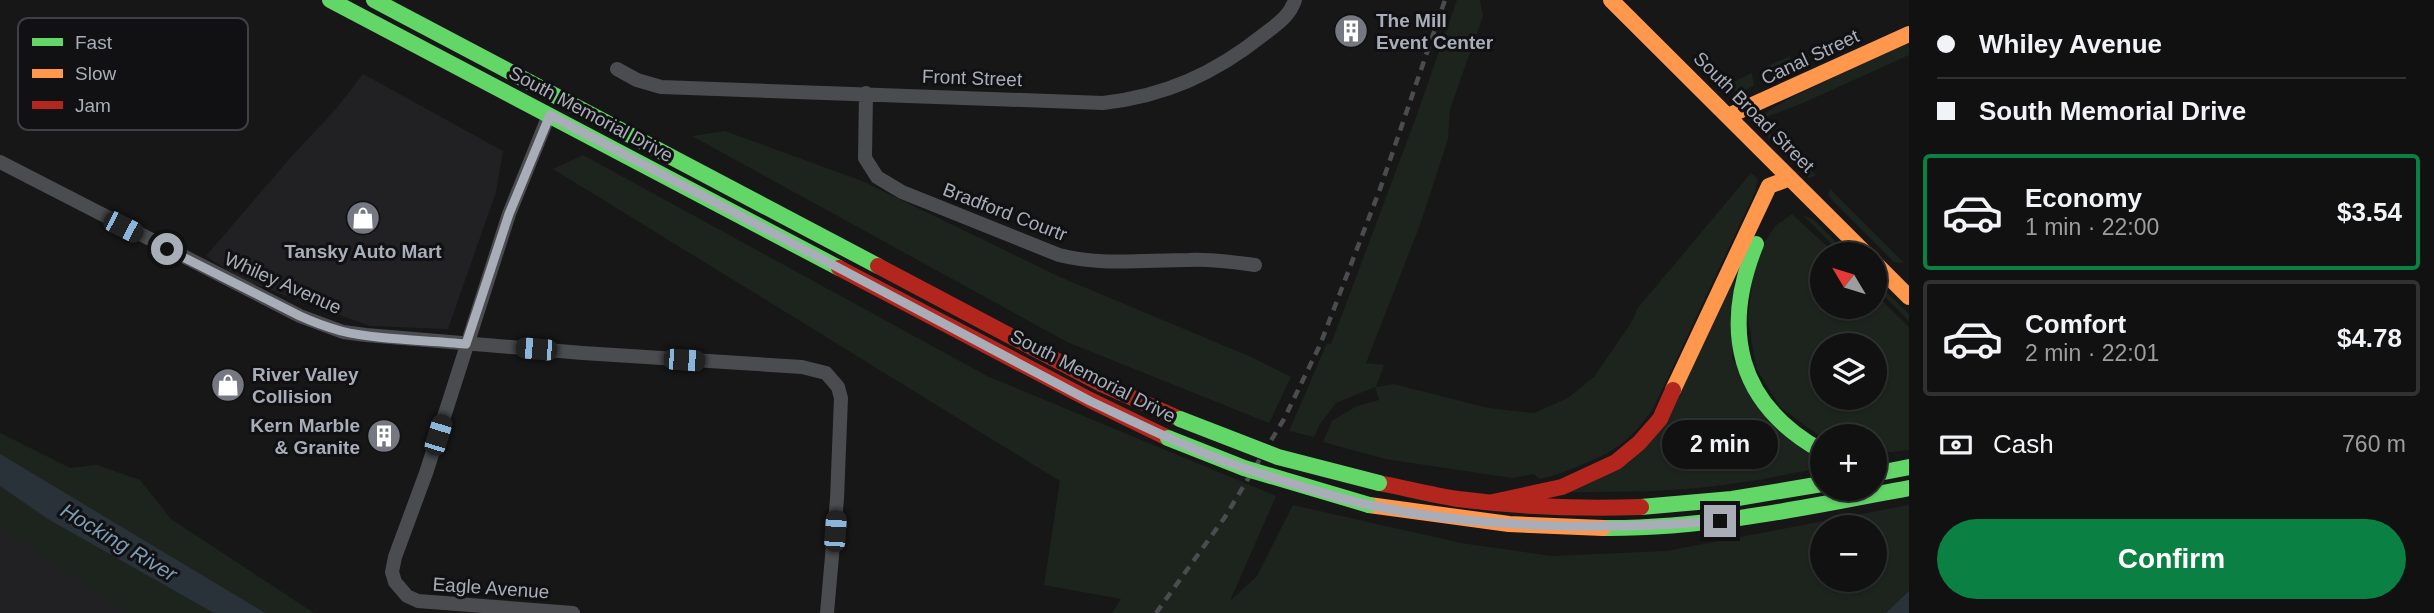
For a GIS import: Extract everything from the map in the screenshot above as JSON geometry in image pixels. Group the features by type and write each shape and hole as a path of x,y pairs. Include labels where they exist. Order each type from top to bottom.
{"main road":[{"name":"South Memorial Drive","path":"330,0 1090,401 1168,438 1244,468 1369,505 1450,518 1529,526 1648,527 1720,521 1791,511 1909,488"},
{"name":"South Memorial Drive","path":"374,0 1101,384 1251,448 1380,483 1458,498 1576,508 1646,507 1717,501 1810,486"},
{"name":"South Broad Street","path":"1611,0 1854,242"},
{"name":"Canal Street","path":"1728,116 1909,34"},
{"path":"1790,177 1782,198 1762,229 1750,258 1737,324 1748,372 1759,396 1786,428 1810,446"},
{"path":"1493,502 1562,487 1616,462 1639,443 1660,419 1769,186 1790,177"},
{"path":"1887,275 1909,297"},
{"path":"1887,463 1909,465"},
{"path":"1887,471 1909,465"}],"street":[{"name":"Front Street","path":"617,69 637,80 661,86 1102,103 1133,100 1172,88 1215,69 1288,15 1295,0"},
{"name":"Bradford Courtr","path":"866,93 865,158 877,177 902,192 1059,255 1079,260 1108,263 1192,260 1255,265"},
{"path":"466,344 509,214 550,115"},
{"name":"Whiley Avenue","path":"0,162 225,279 321,325 343,332 466,344 802,367 825,373 838,387 842,412 827,613"},
{"name":"Eagle Avenue","path":"466,344 426,473 393,566 395,582 407,596 418,601 573,613"}],"shaded area":[{"path":"1457,0 1480,0 1483,16 1450,109 1448,139 1420,225 1366,363 1384,365 1376,387 1394,384 1488,408 1534,413 1568,398 1594,377 1633,320 1637,309 1751,173 1758,179 1755,192 1653,409 1637,429 1614,449 1594,460 1539,479 1534,474 1512,478 1385,459 1323,442 1332,421 1357,406 1379,400 1375,387 1336,403 1314,437 1289,431 1327,343 1331,344"},
{"path":"1909,42 1909,55 1764,120 1760,116 1788,99"},
{"path":"1790,56 1793,69 1774,76 1766,67"},
{"path":"1752,73 1754,86 1738,93 1727,85"},
{"name":"Tansky Auto Mart","path":"363,74 503,151 496,192 448,329 370,326 242,280 206,256 336,109"},
{"path":"1758,122 1816,175 1809,178 1760,129"},
{"path":"725,131 862,181 1060,277 1251,357 1291,377 1269,423 1067,342 692,136"},
{"path":"583,155 987,376 1276,496 1230,601 1257,576 1293,505 1461,543 1552,556 1666,551 1810,524 1810,592 1887,592 1887,515 1856,515 1909,505 1909,613 1112,613 1121,599 1044,585 1060,481 553,169"},
{"path":"1830,189 1883,242 1874,242 1828,196"},
{"path":"1792,214 1822,242 1810,242 1810,319 1887,319 1887,306 1909,327 1909,450 1887,452 1887,424 1810,424 1810,429 1780,407 1756,368 1748,318 1753,274 1765,242 1775,226"},
{"path":"1803,215 1814,220 1836,242 1830,242"},
{"path":"1887,246 1904,263 1894,262 1887,255"},
{"path":"1734,276 1732,359 1810,446 1810,470 1695,488 1569,492 1634,457"},
{"path":"1887,293 1909,314 1909,321 1887,299"},
{"path":"0,433 70,468 97,465 140,480 171,519 314,613 127,613 0,527"},
{"path":"0,505 192,613 0,613"}],"water":[{"name":"Hocking River","path":"0,454 265,613 214,613 48,519 0,486"},
{"path":"1909,591 1909,613 1886,613"}],"railway":[{"path":"1156,613 1225,517 1284,419 1320,345 1380,189 1445,0"}],"traffic: fast":[{"path":"330,0 839,268"},
{"path":"374,0 878,266"},
{"path":"1756,244 1745,276 1740,306 1739,335 1744,362 1755,388 1771,411 1793,432 1810,443"},
{"path":"1180,419 1278,457 1379,483"},
{"path":"1168,438 1244,468 1369,505"},
{"path":"1887,471 1909,467"},
{"path":"1641,507 1732,499 1810,486"},
{"path":"1603,528 1718,521 1909,488"}],"traffic: slow":[{"path":"1611,0 1854,242"},
{"path":"1728,116 1909,34"},
{"path":"1673,390 1769,186 1790,178"},
{"path":"1887,275 1909,297"},
{"path":"1369,505 1509,524 1603,528"}],"traffic: jam":[{"path":"878,266 1101,384 1180,419"},
{"path":"839,268 1168,438"},
{"path":"1493,502 1562,487 1616,462 1639,443 1660,419 1673,390"},
{"path":"1379,483 1448,497 1504,504 1641,507"}],"place":[{"name":"The Mill Event Center","path":"1351,31"},
{"name":"Tansky Auto Mart","path":"363,218"},
{"name":"River Valley Collision","path":"228,385"},
{"name":"Kern Marble & Granite","path":"384,436"}],"route":[{"path":"167,249 300,316 343,332 466,344 509,214 534,148 550,115 1090,401 1168,438 1244,468 1369,505 1450,518 1577,528 1648,527 1720,521"}]}
